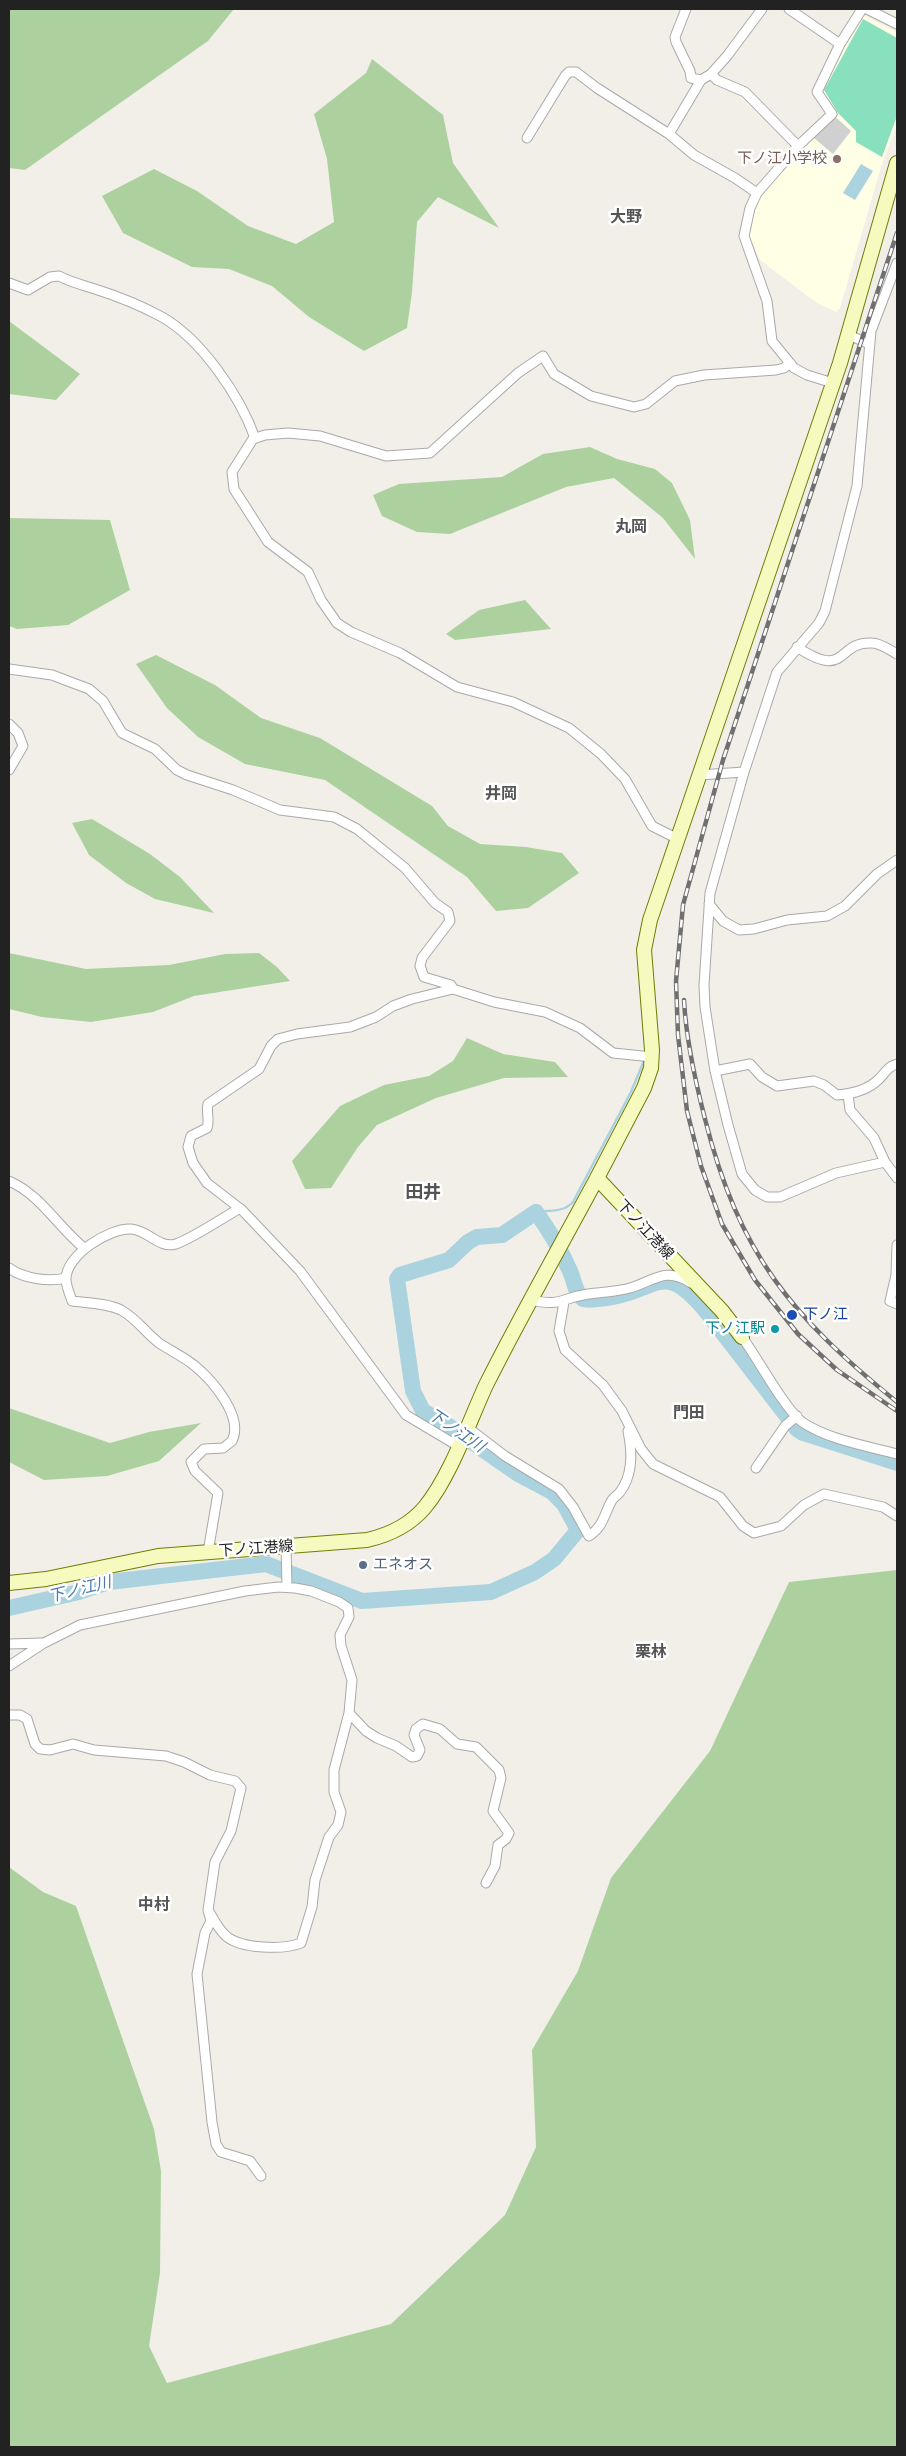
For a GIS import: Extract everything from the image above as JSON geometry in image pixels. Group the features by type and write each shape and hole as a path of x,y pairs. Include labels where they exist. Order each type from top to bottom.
{"street":[{"path":"686,9 675,37 676,42 690,71 691,78 701,80"},
{"path":"669,134 701,80 711,74 762,9"},
{"path":"789,9 840,44"},
{"path":"833,383 802,372 790,363 771,337 768,306 744,236 750,208 757,193 798,146 832,114 817,92 840,44 862,9"},
{"path":"867,9 897,24"},
{"path":"527,138 564,76 572,71 669,134 694,156 735,178 757,193"},
{"path":"711,74 717,80 745,92 798,146"},
{"path":"627,1421 631,1450 627,1476 621,1491 612,1500 598,1530 589,1536 573,1507 559,1489 505,1456 466,1428 555,1254 644,1088 647,1057 644,950 650,920 849,336 897,163"},
{"path":"885,1162 836,1173 780,1197 771,1198 762,1195 745,1179 740,1170 715,1071 705,1000 710,892 744,772 754,747 772,684 783,663 823,616 860,472 869,344 874,321 897,263"},
{"path":"9,283 28,290 50,276 59,276 100,290 162,317 193,342 216,369 255,438"},
{"path":"849,336 869,344"},
{"path":"678,839 652,826 625,779 601,754 569,728 513,702 457,687 400,653 350,632 337,623 321,600 308,572 268,542 234,489 232,472 255,438 275,433 320,436 386,456 430,453 518,373 543,356 554,374 591,396 634,407 646,404 675,381 704,375 776,370 784,368 790,363"},
{"path":"797,647 813,657 826,662 834,661 866,643 874,642 897,654"},
{"path":"9,669 52,675 89,689 103,701 122,733 155,749 177,770 186,775 233,790 280,810 334,817 357,829 405,868 435,903 448,912 450,921 422,958 420,966 424,977 446,982 453,989"},
{"path":"9,724 18,733 23,746 9,770"},
{"path":"699,775 744,772"},
{"path":"709,904 723,921 732,928 744,931 787,920 827,916 845,906 877,874 897,860"},
{"path":"458,1446 406,1415 300,1271 240,1208 207,1183 193,1163 188,1147 191,1136 207,1128 210,1122 206,1113 208,1104 259,1069 278,1039 297,1034 350,1027 376,1017 393,1006 412,999 453,989 494,1002 545,1012 580,1028 608,1051 618,1055 647,1057"},
{"path":"715,1071 750,1064 762,1077 777,1086 814,1081 824,1085 834,1094 848,1094 870,1085 887,1068 897,1064"},
{"path":"848,1094 850,1110 874,1138 885,1162 897,1178"},
{"name":"下ノ江港線","path":"597,1178 742,1337"},
{"path":"9,1181 33,1195 67,1234 84,1248"},
{"path":"208,1552 218,1495 195,1471 192,1462 204,1449 223,1448 232,1441 235,1426 230,1408 210,1381 196,1367 160,1343 122,1310 103,1304 72,1301 66,1278 75,1258 84,1248 114,1232 131,1229 144,1232 163,1244 176,1244 240,1208"},
{"path":"897,1245 896,1275 890,1301 897,1304"},
{"path":"9,1268 36,1277 54,1280 66,1278"},
{"path":"531,1300 548,1303 564,1302 581,1296 628,1289 654,1277 665,1275 685,1279 702,1291"},
{"path":"564,1302 559,1331 565,1350 604,1385 627,1421 641,1449 653,1464 664,1471 720,1496 743,1526 751,1532 777,1528 804,1505 824,1494 883,1507 897,1516"},
{"path":"742,1337 792,1420 828,1434 897,1454"},
{"path":"756,1468 792,1420"},
{"name":"下ノ江港線","path":"9,1583 46,1579 158,1556 208,1552 287,1553 367,1540 399,1528 419,1513 433,1497 466,1428"},
{"path":"287,1553 287,1586"},
{"path":"9,1666 44,1643 83,1624 245,1591 287,1586 310,1591 343,1604 348,1608 349,1616 340,1634 341,1646 352,1680 349,1713 334,1770 334,1792 341,1812 338,1825 329,1837 320,1865 312,1907 301,1943 291,1947 278,1948 235,1941 226,1936 208,1910"},
{"path":"9,1644 44,1643"},
{"path":"349,1713 366,1731 396,1746 412,1757 417,1756 420,1750 414,1734 416,1729 423,1724 440,1729 457,1744 476,1747 499,1770 501,1778 493,1810 509,1833 506,1839 498,1845 494,1866 486,1883"},
{"path":"9,1715 20,1715 27,1719 35,1744 40,1749 50,1750 73,1744 94,1750 166,1756 238,1784 241,1788 240,1799 231,1831 216,1862 208,1910 211,1921 205,1933 197,1974 213,2131 221,2152 250,2161 261,2176"}],"shaded area":[{"name":"下ノ江小学校","path":"862,14 897,33 897,124 882,164 840,308 836,312 817,303 760,260 748,232 755,205 765,188 813,137 833,154 851,131 833,115 822,96 821,90 832,65"},
{"path":"833,115 851,131 833,154 813,137"}],"green space":[{"path":"9,9 234,9 208,41 25,170 9,168"},
{"path":"863,19 897,38 897,116 882,157 856,142 856,131 838,113 824,90"},
{"path":"372,59 443,115 453,163 499,228 438,197 417,222 412,292 407,328 364,351 309,317 272,286 229,269 192,267 123,233 102,196 154,169 197,191 248,226 296,244 334,222 327,159 314,114 366,73"},
{"path":"9,321 80,374 56,400 9,394"},
{"path":"590,447 617,459 655,469 672,483 690,520 695,559 663,518 614,478 566,487 450,534 417,532 382,516 373,495 399,484 502,477 543,454"},
{"path":"9,518 110,520 130,590 68,625 17,629 9,626"},
{"path":"525,600 551,629 455,640 446,634 479,610"},
{"path":"156,655 215,685 261,718 320,738 432,806 448,826 480,844 526,847 562,853 579,873 528,908 496,911 467,877 325,780 245,764 198,737 167,708 136,664"},
{"path":"92,819 150,854 180,877 214,913 155,899 126,883 89,855 72,823"},
{"path":"9,953 86,969 169,965 225,954 259,953 277,967 290,981 194,996 153,1012 91,1022 42,1017 9,1009"},
{"path":"467,1038 503,1054 555,1062 568,1077 504,1078 436,1098 377,1125 358,1147 331,1188 305,1189 292,1161 340,1106 384,1085 429,1076 453,1061"},
{"path":"9,1408 110,1443 149,1432 201,1423 159,1461 107,1476 44,1480 9,1462"},
{"path":"897,1570 897,2447 9,2447 9,1867 43,1892 76,1906 154,2129 161,2171 160,2273 149,2346 167,2383 391,2324 505,2215 536,2147 532,2050 578,1971 611,1878 710,1751 789,1582"}],"water":[{"path":"861,164 873,171 855,200 843,193"}],"waterway":[{"path":"638,946 641,932"},
{"path":"536,1212 565,1208 573,1202 631,1092 645,1058"},
{"name":"下ノ江川","path":"9,1608 79,1592 109,1582 266,1564 362,1601 491,1592 535,1572 554,1559 578,1530 564,1504 552,1492 518,1474 446,1424 423,1411 413,1391 397,1279 400,1275 449,1260 468,1242 477,1237 502,1235 536,1212 559,1248 570,1271 576,1290 583,1299 607,1298 660,1282 669,1282 679,1286 691,1295 706,1311 797,1429 803,1433 897,1463"}],"railway":[{"path":"897,233 723,760 683,905 676,981 678,1035 687,1111 701,1166 722,1224 755,1280 798,1334 837,1370 897,1411"},
{"path":"684,1000 692,1060 705,1119 734,1208 753,1245 774,1279 799,1310 860,1371 897,1402"}],"place":[{"name":"下ノ江小学校","path":"837,159"},
{"name":"下ノ江","path":"792,1315"},
{"name":"下ノ江駅","path":"775,1329"},
{"name":"エネオス","path":"363,1565"}],"district":[{"name":"大野","path":"626,218"},
{"name":"丸岡","path":"631,528"},
{"name":"井岡","path":"501,795"},
{"name":"田井","path":"423,1193"},
{"name":"門田","path":"689,1414"},
{"name":"栗林","path":"651,1653"},
{"name":"中村","path":"154,1906"}]}
